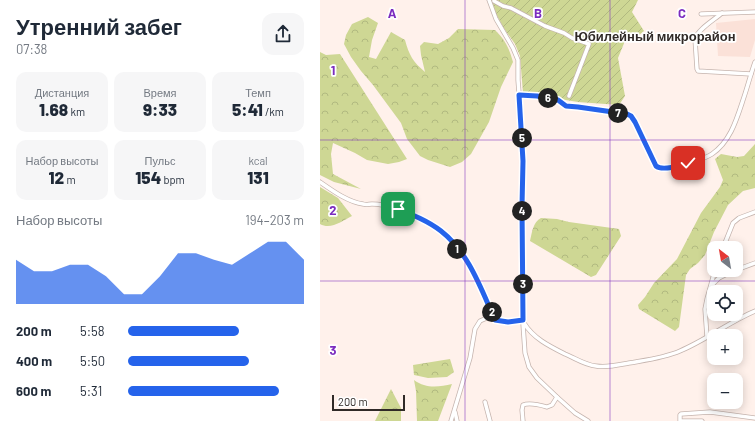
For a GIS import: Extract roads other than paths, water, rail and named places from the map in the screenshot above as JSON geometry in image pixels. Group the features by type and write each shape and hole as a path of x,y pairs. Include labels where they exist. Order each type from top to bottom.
{"street":[{"path":"489,0 496,19 518,60 523,153 522,213 524,349 529,367 537,378 557,398 575,413 588,421"},
{"path":"494,0 503,6 511,8 545,26 589,44 569,96"},
{"path":"701,14 755,12"},
{"path":"722,13 700,30 696,35 697,69 698,71 751,74"},
{"path":"519,95 537,96 558,100 566,106 627,114 631,116 656,166 658,168 663,168 684,164 708,156 720,146 734,126 755,62"},
{"path":"320,182 355,202 364,205 383,205 398,209 425,221 441,231 450,240 471,268 495,320"},
{"path":"725,241 733,222 755,212"},
{"path":"743,267 755,263"},
{"path":"712,285 721,277"},
{"path":"523,321 533,335 550,347 595,366 612,366 681,351 707,337 707,296"},
{"path":"720,329 740,317 755,311"},
{"path":"451,421 470,358 475,329 480,321 489,317 495,320 508,322 523,321"},
{"path":"523,421 522,405 525,403 540,404 547,408 552,405 557,398"},
{"path":"485,402 490,421"},
{"path":"455,411 457,421"},
{"path":"702,421 681,421 680,415 717,413 755,418"}],"district":[{"name":"Юбилейный микрорайон","path":"655,36"}]}
